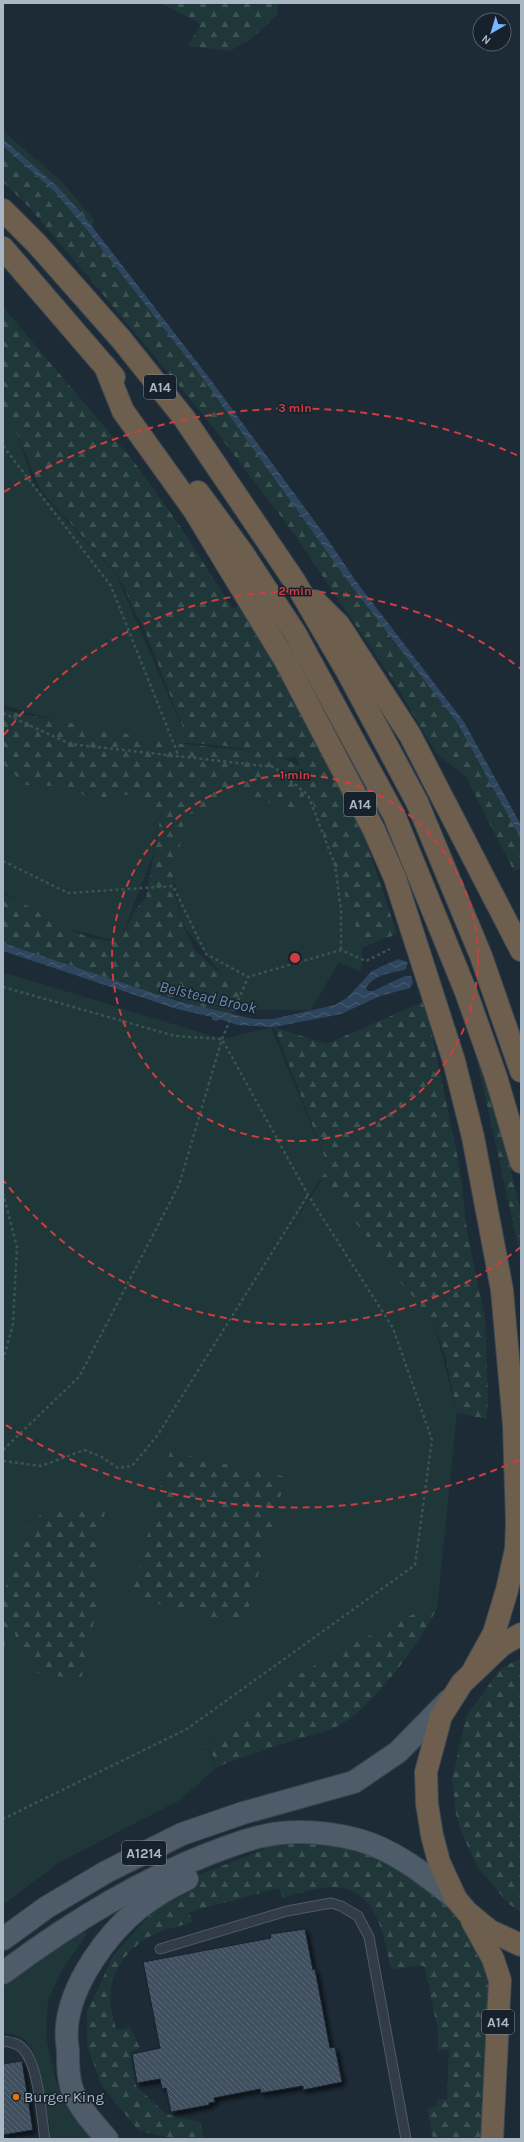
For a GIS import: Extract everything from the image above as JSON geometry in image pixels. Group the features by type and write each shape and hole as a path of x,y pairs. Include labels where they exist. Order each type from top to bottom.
{"highway":[{"name":"A14","path":"3,210 37,244 121,338 184,418 295,582 348,673 417,802 481,956 521,1071"},
{"name":"A14","path":"3,248 106,366 242,552 295,633 394,815 466,992 496,1077 521,1162"},
{"name":"A14","path":"106,366 123,411 194,510 285,660 374,830 395,878 454,1061 473,1137 502,1290 514,1425 517,1523 516,1549 507,1590 494,1633 473,1672"},
{"name":"A14","path":"295,582 339,625 410,735 488,882 521,950"},
{"path":"521,1634 502,1645 473,1672 454,1695 441,1716 426,1772 427,1796 432,1835 440,1862 462,1906 490,1931 521,1945"},
{"name":"A14","path":"462,1906 486,1945 500,1980 492,2139"}],"main road":[{"name":"A1214","path":"3,1939 46,1907 106,1872 182,1834 243,1813 354,1782 398,1752 454,1695"},
{"name":"A1214","path":"3,1973 52,1937 121,1895 190,1861 263,1836 304,1832 332,1834 360,1841 396,1857 423,1873 462,1906"},
{"path":"107,2139 79,2104 68,2076 67,2026 80,1981 95,1957 138,1909 164,1890 241,1851 263,1836"}],"lane":[{"path":"160,1949 287,1911 331,1903 341,1906 358,1916 369,1936 406,2139"},
{"path":"3,2041 18,2045 23,2049 30,2060 34,2073 45,2139"}],"path":[{"path":"3,446 111,586 179,756"},
{"path":"3,713 70,744 274,767 308,795 335,865 341,910 341,950"},
{"path":"3,860 68,893 173,886 206,954 248,977 341,950 366,962 390,949"},
{"path":"3,1450 79,1377 179,1185 222,1039 248,977"},
{"path":"3,988 175,1036 222,1039"},
{"path":"3,1819 187,1728 415,1565 432,1440 392,1328 308,1195 222,1039"},
{"path":"3,1193 18,1247 13,1324 3,1361"},
{"path":"3,1461 41,1466 84,1450 100,1456 118,1468 132,1466 157,1436 308,1195"}],"green space":[{"path":"161,3 278,3 277,15 251,39 230,51 188,46 201,24"},
{"path":"3,131 63,183 94,220 91,225 57,186 3,139"},
{"path":"3,146 54,191 87,230 201,376 350,584 458,724 521,839 521,868 514,871 466,777 437,754 394,682 295,535 205,417 28,206 3,182"},
{"path":"3,307 135,463 182,529 232,608 241,607 328,758 366,841 397,934 363,947 306,782 302,806 283,808 236,791 207,809 185,816 173,886 182,924 195,950 223,976 242,990 231,1014 145,990 3,943 3,894 17,900 72,931 101,940 117,941 136,909 146,898 161,814 134,794 89,800 74,787 26,785 3,764 3,710 174,743 261,752 218,745 189,743 143,626 116,573 41,491 15,429 3,416","holes":["277,756 287,759 295,756 300,766"]},
{"path":"3,416 15,428 35,487 116,574 189,743 137,744 3,705"},
{"path":"3,764 26,785 74,787 89,800 134,794 161,814 153,855 123,933 117,941 65,928 3,892"},
{"path":"303,771 365,910 361,972 339,962 311,1010 234,1010 223,976 182,924 174,879 184,816 236,791 283,808"},
{"path":"3,972 222,1039 271,1027 329,1168 433,1320 457,1413 437,1608 348,1646 205,1745 217,1767 180,1800 60,1862 3,1905","holes":["325,1172 326,1173 286,1235 320,1179"]},
{"path":"425,1001 460,1168 467,1232 485,1318 488,1399 486,1419 457,1413 445,1355 433,1320 395,1276 372,1243 320,1179 329,1168 274,1027 326,1044"},
{"path":"474,1046 494,1102 521,1212 521,1269 519,1250"},
{"path":"170,1452 286,1477 244,1625 131,1597"},
{"path":"107,1506 96,1543 101,1590 81,1680 33,1672 9,1622 3,1654 3,1604 14,1542 43,1512"},
{"path":"430,1606 437,1608 407,1657 379,1692 350,1719 331,1729 264,1750 217,1767 213,1756 205,1746 295,1677 348,1646"},
{"path":"521,1658 521,1912 509,1904 478,1868 462,1834 456,1814 452,1780 466,1717 500,1669"},
{"path":"276,1841 344,1841 429,1884 482,1944 490,1998 480,2139 433,2139 427,2108 437,2106 437,2099 447,2099 449,2050 438,2050 438,2032 425,1967 417,1966 399,1969 391,1968 381,1927 375,1914 368,1903 359,1895 346,1889 331,1887 307,1891 283,1898 279,1888 189,1912 192,1922 157,1933 131,1950 122,1961 112,1986 110,2000 112,2015 117,2030 130,2027 140,2048 130,2053 136,2086 166,2114 200,2122 204,2139 175,2139 139,2131 101,2085 87,2044 87,2012 113,1956 158,1906 191,1878 265,1849"},
{"path":"85,1928 86,1936 63,1968 48,2000 46,2038 56,2081 76,2119 96,2139 49,2139 49,2134 51,2133 40,2073 33,2051 30,2045 21,2037 15,2034 3,2033 3,1981"}],"water":[{"path":"3,139 57,186 84,216 210,379 327,538 355,580 464,722 521,825 521,839 458,724 350,584 201,376 87,230 54,191 3,146"},
{"path":"3,943 178,1001 253,1019 273,1019 335,1005 348,997 372,971 398,959 408,962 405,970 378,977 369,983 366,988 368,991 373,991 405,976 411,976 413,982 410,988 380,996 341,1014 274,1027 238,1025 219,1019 218,1021 212,1020 212,1017 177,1009 3,951"}],"building":[{"path":"305,1929 313,1970 315,1969 330,2048 335,2047 342,2082 303,2090 303,2086 261,2093 260,2089 214,2098 215,2102 209,2103 209,2105 171,2112 166,2088 162,2089 160,2079 137,2083 132,2054 160,2048 143,1962 271,1938 270,1934"},
{"name":"Burger King","path":"22,2061 33,2130 3,2135 3,2064"}],"place":[{"name":"Burger King","path":"16,2097"}],"water label":[{"name":"Belstead Brook","path":"208,997"}]}
